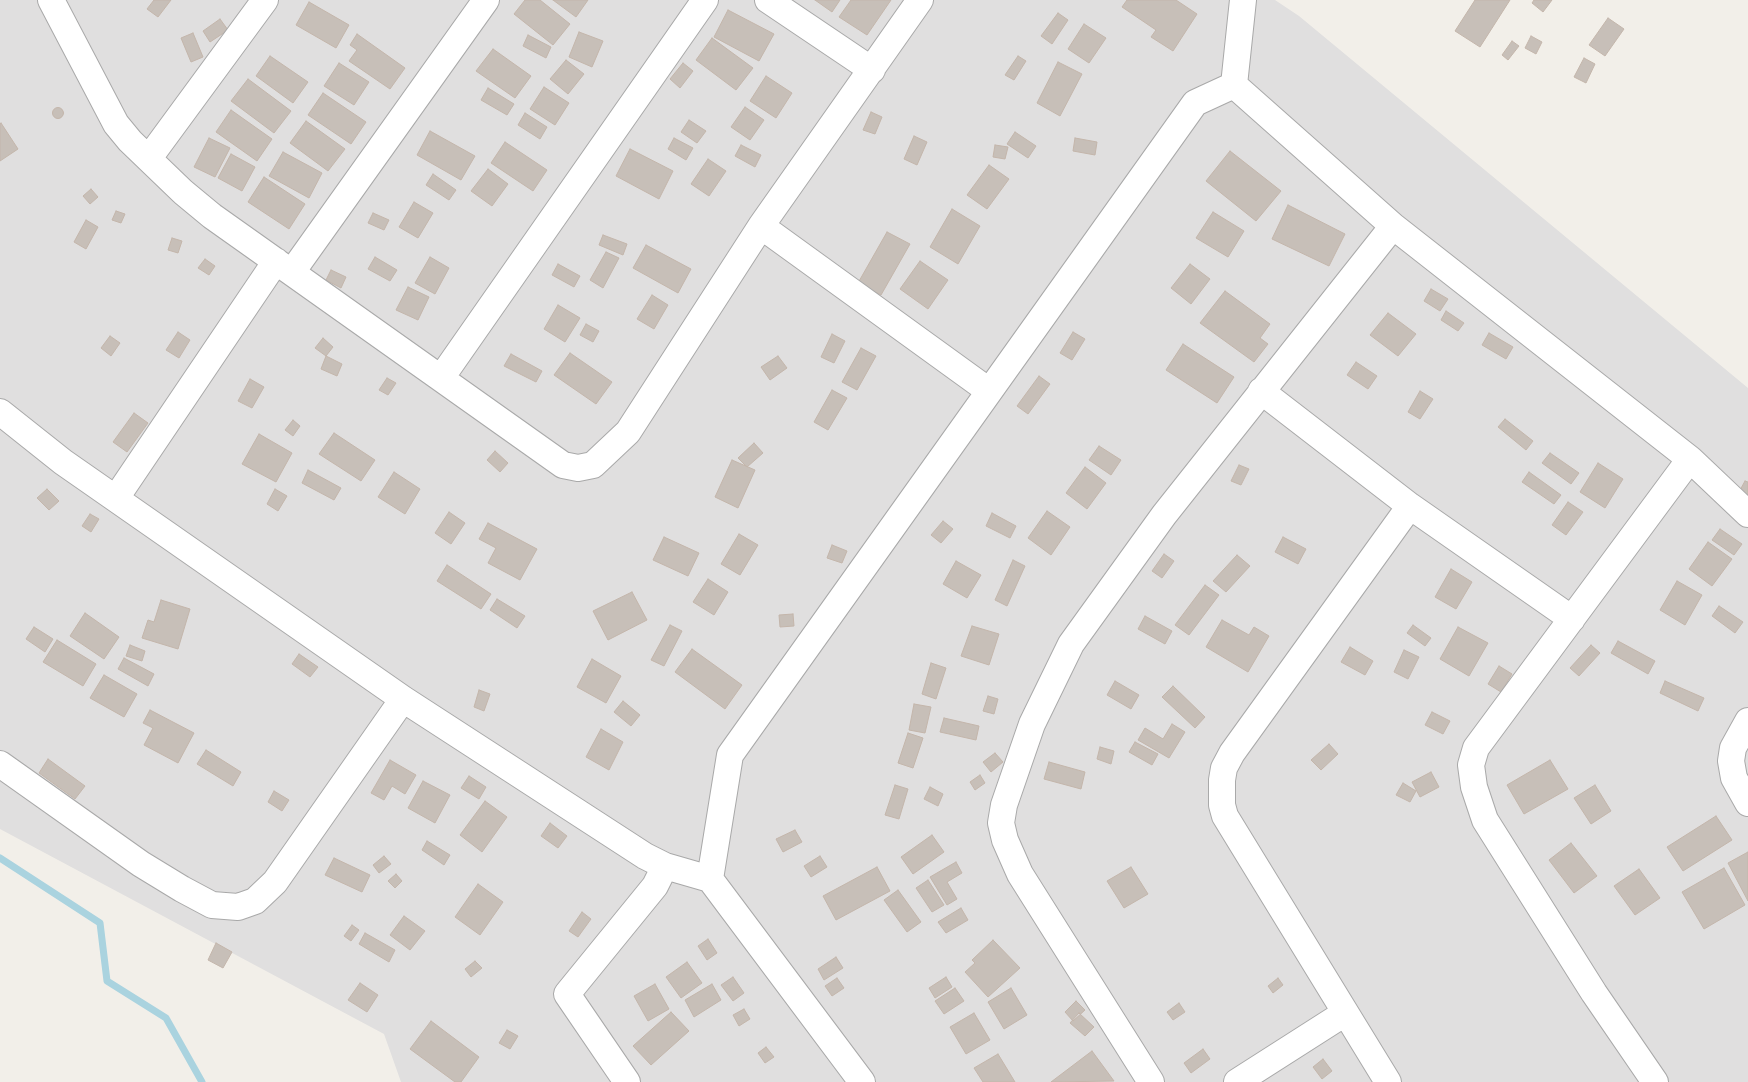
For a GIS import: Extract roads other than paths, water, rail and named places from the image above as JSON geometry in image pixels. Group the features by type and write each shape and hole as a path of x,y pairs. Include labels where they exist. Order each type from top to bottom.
{"street":[{"path":"148,158 265,0"},
{"path":"116,498 284,267 486,0"},
{"path":"442,378 705,0"},
{"path":"768,0 872,70"},
{"path":"53,1 116,124 148,158 212,216 563,465 578,468 593,465 628,432 762,226 920,0"},
{"path":"1234,85 1243,0"},
{"path":"1234,85 1392,226 1690,459 1748,514"},
{"path":"710,879 730,755 1196,104 1234,85"},
{"path":"762,226 989,391"},
{"path":"1151,1082 1020,874 1005,840 1001,823 1004,805 1032,724 1071,644 1164,515 1392,226"},
{"path":"1261,391 1410,506 1572,619"},
{"path":"0,412 63,462 403,699 616,838 665,866 710,879 862,1082"},
{"path":"1654,1082 1594,993 1485,820 1472,779 1471,765 1476,748 1690,459"},
{"path":"1388,1082 1225,816 1222,805 1222,780 1224,768 1232,753 1410,506"},
{"path":"0,764 141,864 182,889 212,906 238,907 255,901 274,882 403,699"},
{"path":"1748,721 1733,748 1731,761 1734,778 1748,803"},
{"path":"627,1082 567,994 655,886 665,866"},
{"path":"1237,1082 1345,1013"}],"waterway":[{"path":"0,858 100,923 107,981 166,1018 202,1082"}]}
